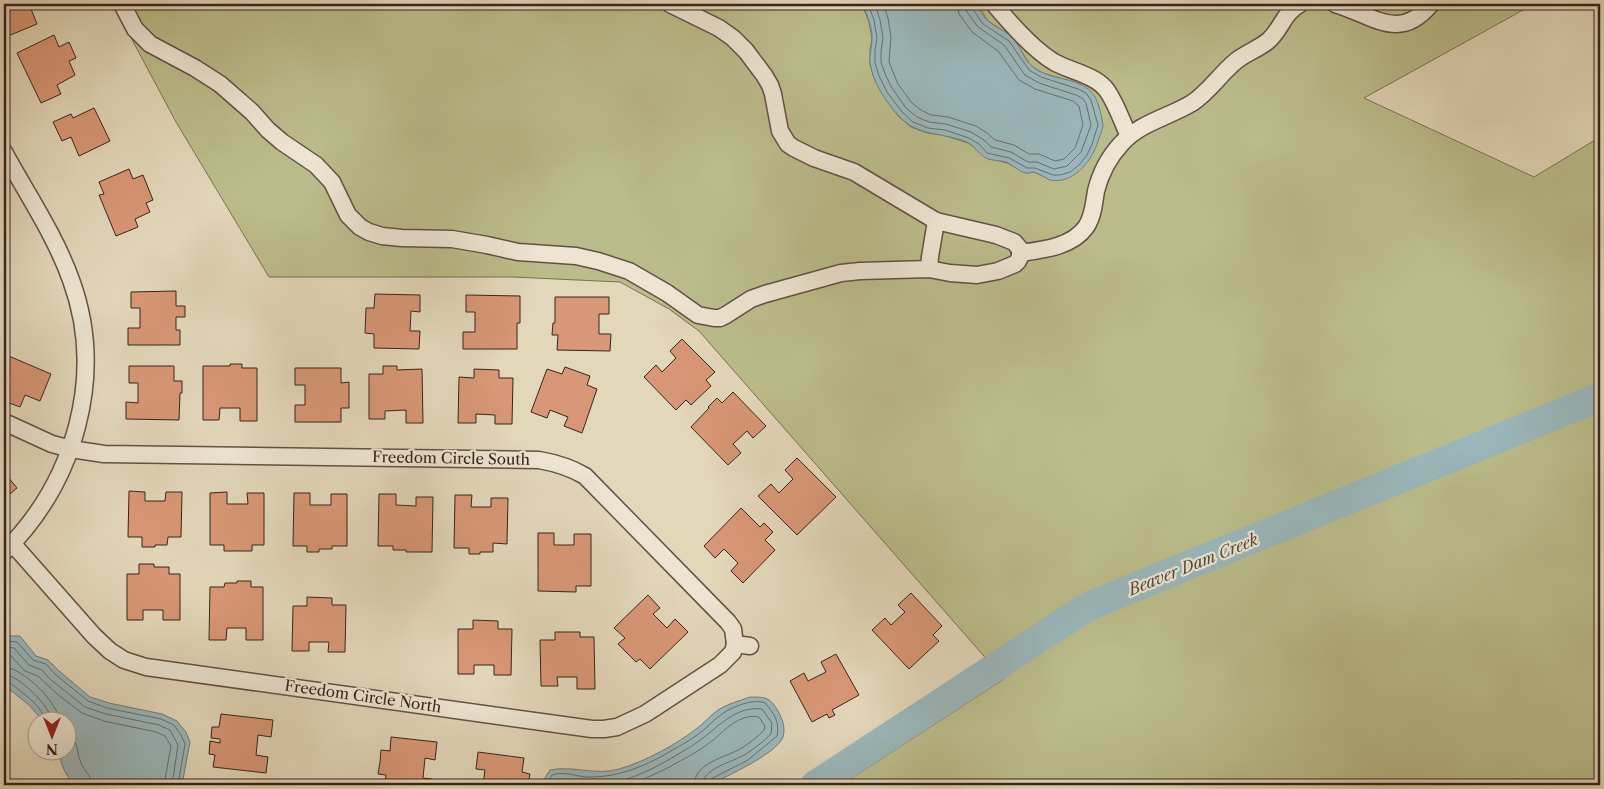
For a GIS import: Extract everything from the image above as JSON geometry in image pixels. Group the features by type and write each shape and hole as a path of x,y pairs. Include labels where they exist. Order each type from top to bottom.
{"street":[{"path":"122,4 135,29 150,44 196,68 220,84 268,130 320,169 332,182 348,215 360,227 382,236 452,238 518,252 576,256 598,261 629,271 667,293 698,315 714,318 720,318 765,294 840,273 929,269 963,275 988,274 1015,264 1018,261 1020,253 1018,245 1006,239 978,231 936,222 854,172 802,153 788,144 777,123 770,85 746,51 719,28 670,4"},
{"path":"994,4 1004,17 1046,57 1057,64 1093,79 1104,88 1129,136"},
{"path":"1020,253 1062,244 1079,234 1090,221 1099,181 1120,145 1139,129 1200,97 1234,62 1268,40 1291,10 1300,4"},
{"path":"1335,4 1385,23 1399,24 1418,17 1431,4"},
{"path":"4,152 60,253 72,281 81,312 85,337 85,379 80,415 71,449 52,489 35,515 8,547"},
{"path":"929,269 936,222"},
{"name":"Freedom Circle South","path":"4,422 40,440 71,449 104,454 539,460 556,463 572,468 585,476 728,622 743,645"},
{"name":"Freedom Circle North","path":"8,547 110,651 124,660 136,664 592,729 604,729 629,723 720,665 743,645"}],"green space":[{"path":"113,4 862,4 869,22 872,39 870,64 874,78 898,116 911,127 968,143 985,157 1007,163 1026,173 1034,172 1051,180 1080,84 1043,73 1031,66 1012,37 987,20 980,8 974,4 1534,4 1364,98 1534,177 1600,137 1600,785 841,785 1004,679 699,331 669,309 620,282 513,277 269,277 176,122"}],"water":[{"path":"862,4 974,4 988,21 1013,38 1032,66 1039,71 1082,85 1095,97 1103,126 1090,158 1080,171 1073,176 1058,181 1050,180 1033,172 1027,173 1018,170 1006,162 986,158 967,142 922,131 905,122 880,91 871,69 872,31"},
{"path":"4,636 20,636 36,656 48,660 90,697 162,714 177,721 186,732 190,742 182,785 74,785 64,770 61,762 78,762 78,712 35,712 4,685"},
{"path":"750,697 770,700 778,711 783,723 783,737 779,744 761,757 710,785 542,785 550,770 610,771 640,761 682,739 722,708"}],"building":[{"path":"4,4 29,4 37,24 8,36 4,25"},
{"path":"54,35 59,47 69,42 76,58 69,61 75,75 57,85 61,94 41,103 17,53"},
{"path":"94,108 110,141 79,156 71,137 62,141 53,122 71,114 73,118"},
{"path":"129,169 133,179 143,175 153,200 146,203 150,212 135,219 138,227 116,236 99,195 104,194 99,182"},
{"path":"176,291 176,306 185,306 185,317 176,317 176,330 180,330 180,345 128,345 128,328 140,328 140,308 131,308 131,292"},
{"path":"375,294 420,295 420,312 411,311 410,331 420,331 419,349 374,348 374,334 365,333 366,308 374,308"},
{"path":"466,295 520,296 520,323 517,323 517,349 463,349 463,332 475,332 475,312 466,312"},
{"path":"555,297 609,297 609,314 599,314 599,334 611,334 610,351 557,350 558,335 552,335 553,323 555,323"},
{"path":"682,339 715,372 706,380 711,386 691,405 686,400 676,410 644,377 656,365 662,372 676,358 670,351"},
{"path":"4,354 51,374 40,401 25,395 20,407 4,401"},
{"path":"230,364 242,364 242,368 257,368 257,421 240,421 240,408 220,408 219,420 203,420 203,366 230,366"},
{"path":"129,366 174,366 174,381 182,381 179,420 126,419 126,402 138,403 138,383 129,383"},
{"path":"383,366 397,366 397,370 422,369 423,423 406,423 406,410 385,411 385,419 369,419 369,374 383,374"},
{"path":"565,367 590,376 587,385 597,389 582,433 564,426 568,417 550,410 547,418 531,412 547,369 562,374"},
{"path":"295,368 341,368 341,383 349,382 349,408 341,408 341,422 295,422 295,405 305,405 305,385 295,385"},
{"path":"474,369 499,370 499,378 513,378 512,424 495,424 495,415 476,414 476,423 458,423 459,377 474,378"},
{"path":"733,392 766,426 753,438 747,431 733,444 741,453 728,465 691,427 717,398 722,403"},
{"path":"797,458 836,497 797,535 758,496 771,484 779,493 793,479 785,470"},
{"path":"4,472 17,488 4,499"},
{"path":"129,491 145,492 145,501 165,501 166,492 182,492 181,537 168,537 167,545 142,547 142,537 128,537"},
{"path":"227,492 227,504 248,504 247,493 264,493 264,545 252,545 252,551 224,551 224,545 210,545 210,493"},
{"path":"294,493 310,493 310,505 331,505 331,494 347,494 347,546 332,546 332,549 319,549 319,552 307,552 307,546 293,546"},
{"path":"379,494 396,494 396,505 416,506 416,497 433,497 432,552 406,552 406,550 393,550 393,546 378,546"},
{"path":"455,495 472,495 471,507 491,507 491,498 508,498 507,544 493,543 493,552 480,552 480,554 469,554 469,548 454,548"},
{"path":"741,508 760,527 764,523 773,532 765,540 775,550 743,583 731,571 738,563 724,549 715,558 704,546"},
{"path":"538,533 554,533 554,545 574,545 574,534 591,534 591,586 576,586 576,592 538,591"},
{"path":"139,564 169,567 169,574 180,574 180,620 163,620 163,610 143,610 143,620 127,620 127,574 139,574"},
{"path":"237,581 251,581 251,587 263,587 263,640 246,640 246,628 227,628 226,640 209,640 210,587 224,587 225,583 237,583"},
{"path":"911,593 942,626 933,635 939,641 909,669 872,630 885,618 891,625 905,612 898,605"},
{"path":"648,595 660,608 653,614 667,628 675,619 688,632 650,669 640,659 636,662 618,644 625,638 614,628"},
{"path":"307,597 332,598 332,605 346,605 345,652 328,652 329,642 309,642 309,651 292,651 293,606 307,606"},
{"path":"473,620 498,621 498,629 512,629 511,675 494,675 494,665 474,665 474,674 458,674 458,629 473,629"},
{"path":"555,632 580,632 580,637 594,637 595,689 577,689 577,677 557,677 558,686 541,686 540,640 555,640"},
{"path":"836,654 859,695 832,710 835,715 829,718 827,714 812,722 790,681 804,673 808,681 826,672 821,662"},
{"path":"221,714 273,720 271,737 258,735 256,755 268,757 266,773 213,767 215,755 209,754 210,741 220,743 220,739 211,738 212,727 219,727"},
{"path":"391,737 437,742 435,760 425,758 423,778 432,779 431,785 385,785 386,775 378,774 381,750 390,751"},
{"path":"478,752 524,758 522,772 530,774 528,785 483,785 485,770 476,769"}],"waterway":[{"name":"Beaver Dam Creek","path":"815,785 1089,606 1600,397"}]}
